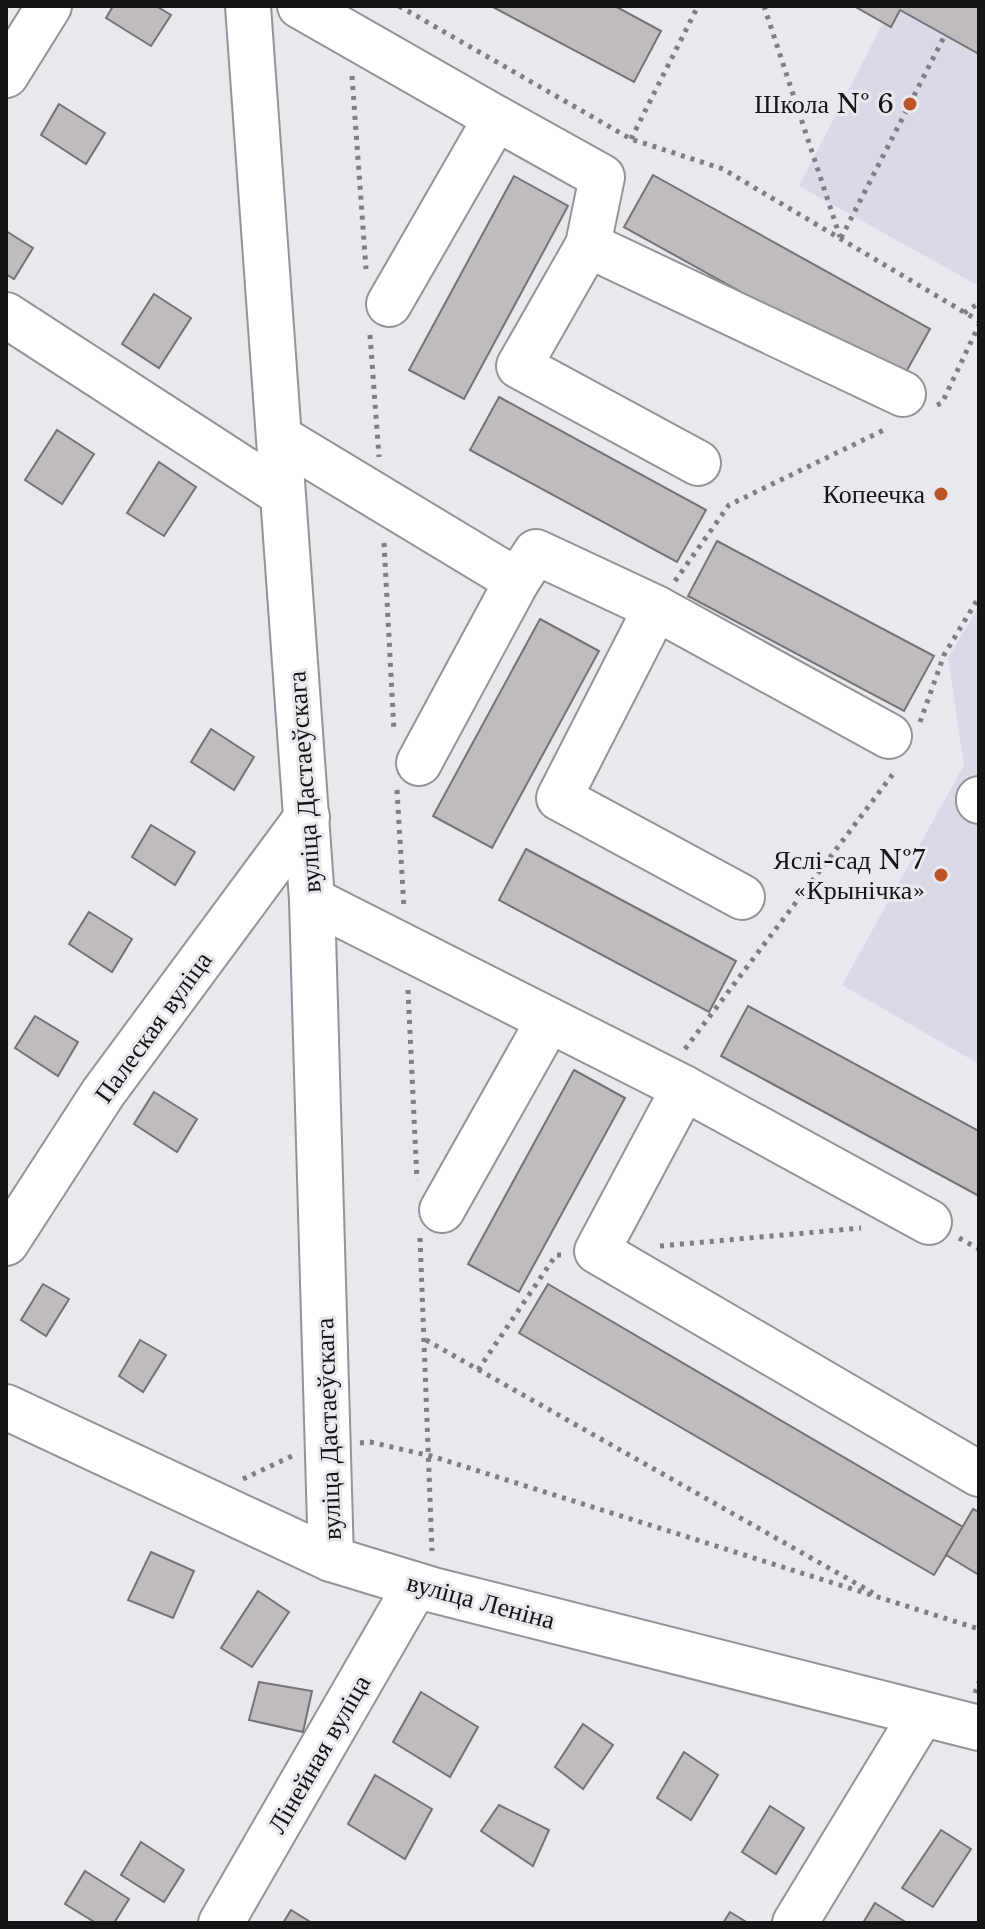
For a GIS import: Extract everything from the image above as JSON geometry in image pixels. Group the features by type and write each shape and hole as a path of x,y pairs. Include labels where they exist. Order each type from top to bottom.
{"street":[{"path":"6,75 49,6"},
{"name":"вуліца Дастаеўскага","path":"248,6 282,439 282,494 312,900 331,1559"},
{"path":"300,6 602,177 588,245 519,366 698,463"},
{"path":"375,299 496,118"},
{"path":"588,245 910,409"},
{"path":"6,315 282,494"},
{"path":"282,439 517,581"},
{"path":"403,761 536,552 656,608 902,743"},
{"path":"656,608 559,798 742,897"},
{"name":"Палеская вуліца","path":"6,1243 103,1093 307,817"},
{"path":"312,900 674,1083 929,1222"},
{"path":"426,1212 549,1020"},
{"path":"674,1083 597,1251 979,1474"},
{"name":"вуліца Леніна","path":"6,1407 331,1559 425,1588 979,1728"},
{"name":"Лінейная вуліца","path":"221,1923 425,1588"},
{"path":"795,1923 922,1714"}],"path":[{"path":"399,6 631,139 723,169 979,323 942,403 910,409 729,505 656,608"},
{"path":"631,139 698,6"},
{"path":"764,6 840,239"},
{"path":"349,34 375,299 382,499 403,761 406,947 426,1212 425,1340 431,1456 425,1588"},
{"path":"840,239 945,35"},
{"path":"964,313 979,303"},
{"path":"674,1083 902,743 944,655 979,597"},
{"path":"929,1222 979,1249"},
{"path":"478,1370 556,1255 866,1228"},
{"path":"425,1340 882,1599"},
{"path":"236,1482 298,1453 370,1442 431,1456 979,1629"}],"shaded area":[{"name":"Школа № 6","path":"854,6 979,6 979,286 799,186 883,23"},
{"name":"Яслі-сад №7 «Крынічка»","path":"979,606 979,1064 842,985 964,765 948,658"}],"building":[{"path":"113,6 156,6 171,15 151,46 106,18"},
{"path":"491,6 615,6 661,31 634,82"},
{"path":"854,6 979,6 979,54 900,10 891,27"},
{"path":"59,104 105,133 86,164 41,135"},
{"path":"653,175 930,329 901,381 624,227"},
{"path":"514,176 568,206 464,399 409,370"},
{"path":"6,231 33,248 14,279 6,274"},
{"path":"154,294 191,318 159,368 122,344"},
{"path":"499,397 706,510 677,562 470,450"},
{"path":"57,430 94,454 62,504 25,480"},
{"path":"159,462 196,487 164,536 127,513"},
{"path":"717,541 934,656 904,711 688,596"},
{"path":"540,619 599,651 492,848 433,816"},
{"path":"211,729 254,757 234,790 191,762"},
{"path":"151,825 195,852 175,885 132,857"},
{"path":"526,849 736,961 709,1012 499,900"},
{"path":"89,912 132,939 112,972 69,944"},
{"path":"748,1006 979,1131 979,1196 721,1056"},
{"path":"35,1016 78,1042 58,1076 15,1048"},
{"path":"574,1070 625,1098 519,1292 468,1264"},
{"path":"154,1092 197,1119 177,1152 134,1124"},
{"path":"43,1284 69,1299 46,1336 21,1320"},
{"path":"548,1284 963,1527 934,1575 519,1333"},
{"path":"140,1340 166,1355 143,1392 119,1376"},
{"path":"973,1509 979,1512 979,1575 946,1555"},
{"path":"151,1552 194,1571 173,1618 128,1600"},
{"path":"258,1591 289,1612 252,1667 221,1648"},
{"path":"259,1682 312,1691 303,1732 249,1720"},
{"path":"421,1692 478,1727 450,1777 393,1742"},
{"path":"583,1724 613,1745 583,1789 555,1767"},
{"path":"684,1752 718,1775 691,1820 657,1798"},
{"path":"375,1775 432,1809 405,1859 348,1824"},
{"path":"499,1805 549,1830 533,1866 481,1831"},
{"path":"770,1806 804,1828 776,1874 742,1852"},
{"path":"941,1830 971,1849 933,1907 902,1888"},
{"path":"141,1842 184,1870 164,1902 121,1875"},
{"path":"85,1871 129,1899 114,1923 96,1923 65,1904"},
{"path":"875,1903 907,1923 863,1923"},
{"path":"291,1910 312,1923 283,1923"},
{"path":"730,1912 748,1923 723,1923"}],"place":[{"name":"Школа № 6","path":"910,104"},
{"name":"Копеечка","path":"941,494"},
{"name":"Яслі-сад №7 «Крынічка»","path":"941,875"}]}
